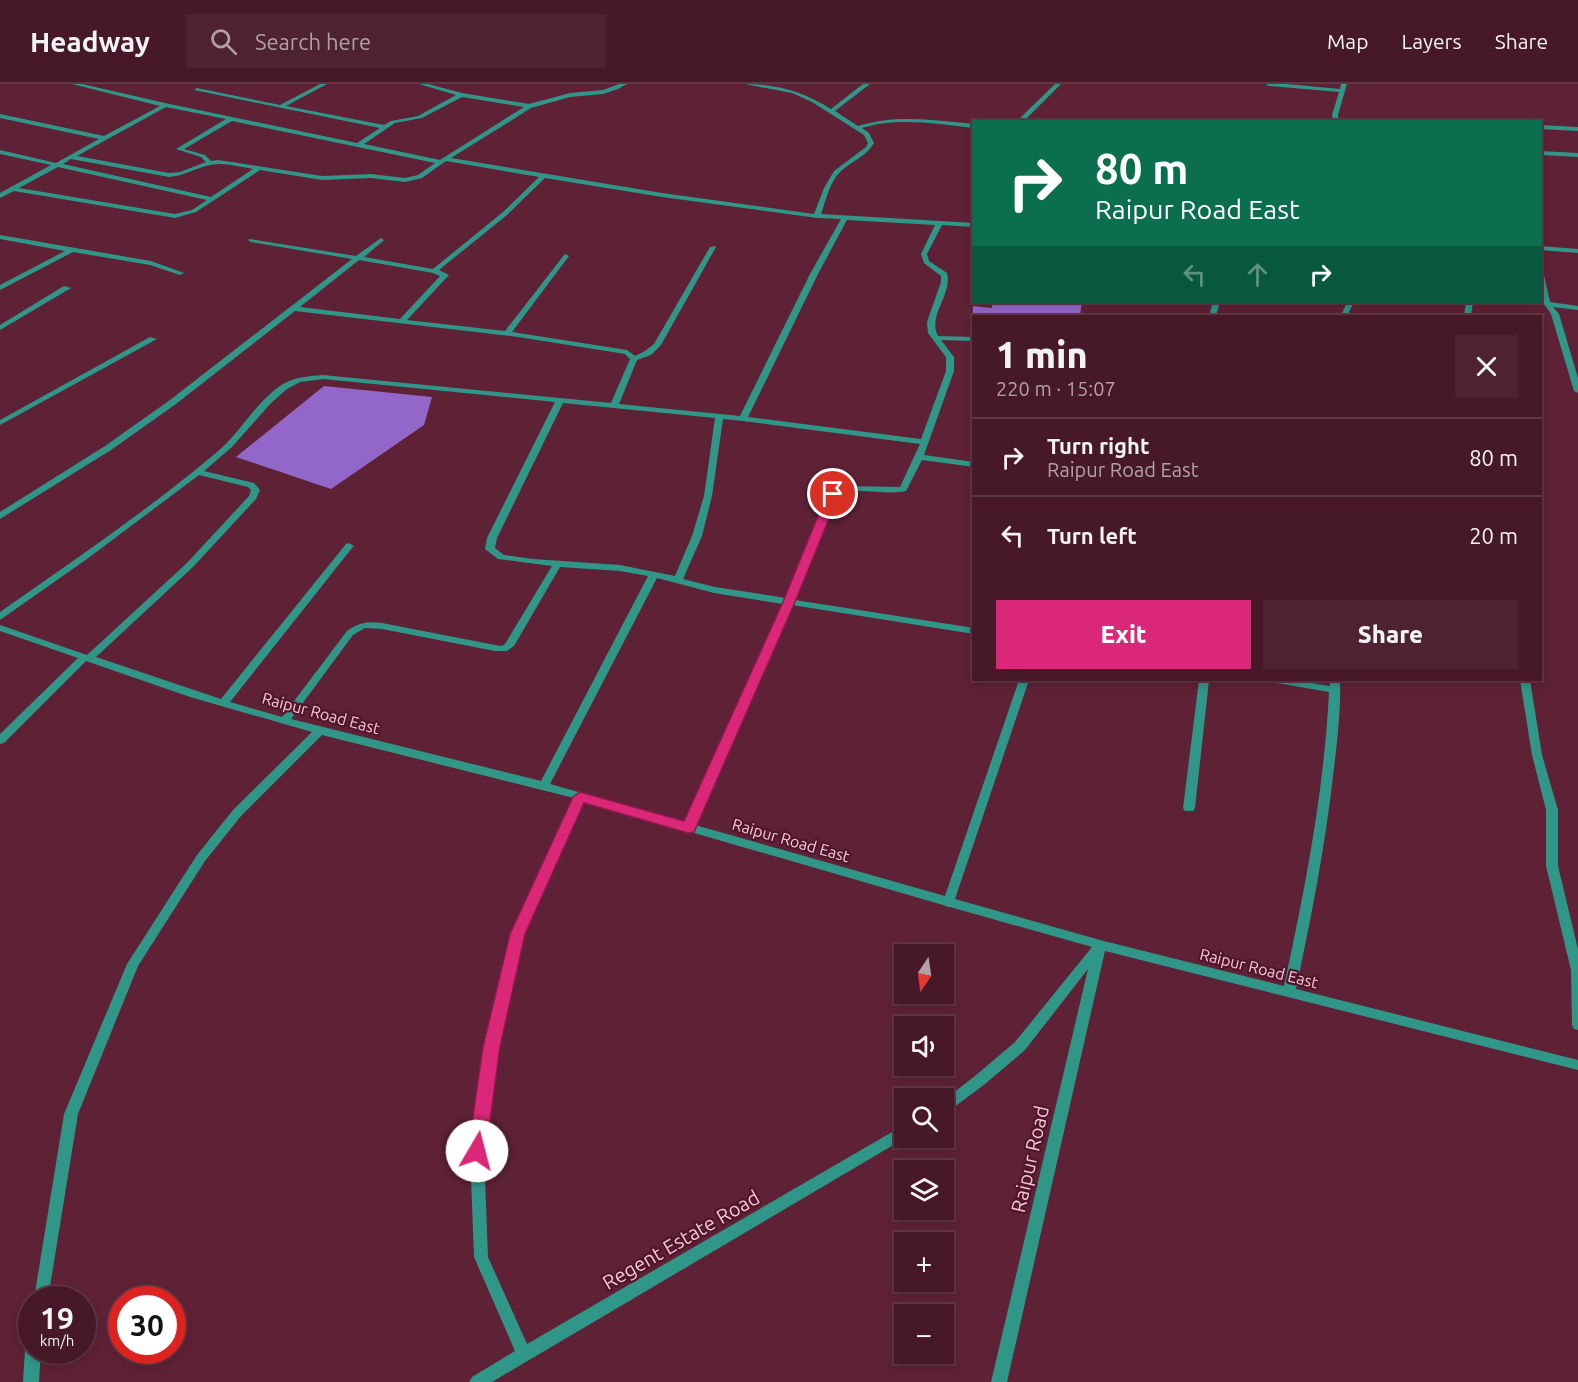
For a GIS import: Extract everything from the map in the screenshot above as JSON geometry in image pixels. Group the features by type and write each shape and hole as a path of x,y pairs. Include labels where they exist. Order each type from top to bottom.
{"street":[{"path":"75,84 357,146 442,161 816,216 972,225"},
{"path":"280,107 324,84"},
{"path":"422,84 461,94 529,106 541,105 568,96 604,94 624,84"},
{"path":"748,84 793,92 867,134 872,143 868,151 842,166 835,174 816,216"},
{"path":"792,84 793,92"},
{"path":"830,112 867,84"},
{"path":"1022,120 1058,84"},
{"path":"1269,84 1343,87 1336,120"},
{"path":"196,90 384,127"},
{"path":"357,146 393,122 420,117 461,94"},
{"path":"0,196 165,105"},
{"path":"70,157 169,175 184,173 209,162 322,178 371,176 405,180 420,177 529,106"},
{"path":"0,116 104,138"},
{"path":"209,162 203,156 178,149 231,119"},
{"path":"856,128 874,121 894,120 972,126"},
{"path":"1542,127 1578,129"},
{"path":"0,152 212,199"},
{"path":"1542,153 1578,155"},
{"path":"13,189 175,216 194,211 258,169"},
{"path":"434,271 515,206 544,175"},
{"path":"743,419 814,274 845,218"},
{"path":"688,828 789,602 833,494 848,488 894,491 903,489 919,457 950,371 950,357 932,333 931,322 945,282 944,274 926,262 924,255 940,222"},
{"path":"0,237 151,263 180,273"},
{"path":"251,240 434,271 445,275 401,322"},
{"path":"0,516 108,448 173,402 381,240"},
{"path":"614,405 634,359 648,353 657,345 713,247"},
{"path":"1542,248 1578,251"},
{"path":"0,288 72,250"},
{"path":"507,334 566,256"},
{"path":"1542,283 1547,303 1555,314 1578,391"},
{"path":"0,327 67,288"},
{"path":"1542,303 1578,308"},
{"path":"292,308 609,348 627,352 634,359"},
{"path":"936,338 972,339"},
{"path":"0,423 153,339"},
{"path":"0,617 135,520 197,472 249,426 285,386 303,379 323,377 614,405 924,442"},
{"path":"560,400 492,538 490,549 501,557 620,568 654,574 714,590 972,631"},
{"path":"678,580 697,536 708,496 719,416"},
{"path":"919,457 972,465"},
{"path":"0,740 86,658 190,565 253,497 256,489 250,485 197,472"},
{"path":"223,703 349,546"},
{"path":"284,721 350,633 358,627 369,624 504,649 509,646 558,563"},
{"path":"544,786 654,574"},
{"name":"Raipur Road East","path":"0,628 223,703 320,731 544,786 1100,945 1578,1065"},
{"path":"948,903 1024,681"},
{"path":"1189,808 1204,681"},
{"path":"1289,681 1335,685 1322,816 1306,914 1289,992"},
{"path":"1525,681 1537,755 1552,810 1552,866 1577,970 1578,1025"},
{"path":"43,1286 70,1114 133,964 201,858 237,813 320,731"},
{"path":"524,1354 481,1257 477,1151 491,1047 518,934 580,797"},
{"path":"954,1100 1020,1046 1100,945"},
{"name":"Raipur Road","path":"999,1382 1100,945"},
{"name":"Regent Estate Road","path":"477,1382 894,1138"},
{"path":"31,1382 32,1364"}],"shaded area":[{"path":"992,303 1082,303 1080,315 973,315 973,306 992,308"},
{"path":"324,386 432,397 424,425 331,489 236,457"}],"route":[{"path":"477,1151 491,1047 518,934 580,797 688,828 789,602 833,494"}]}
